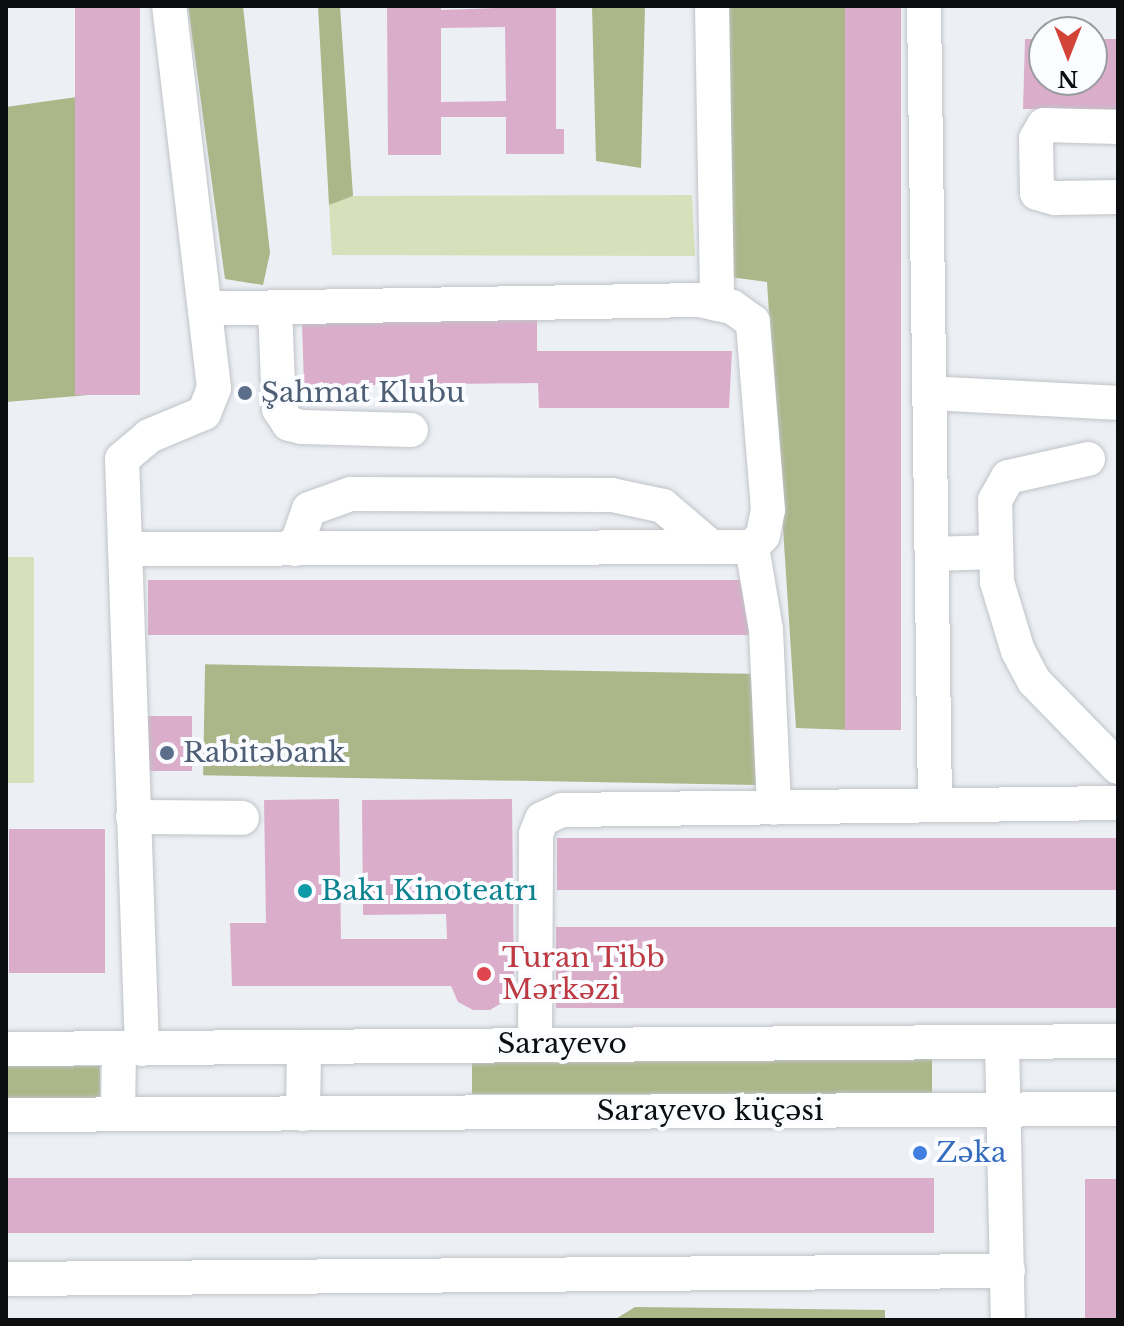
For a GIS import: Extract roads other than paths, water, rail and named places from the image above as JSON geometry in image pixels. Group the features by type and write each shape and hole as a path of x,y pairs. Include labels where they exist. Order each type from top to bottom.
{"street":[{"path":"118,1114 131,1049 133,817 122,459 149,436 204,413 214,388 169,6"},
{"path":"712,6 717,304"},
{"path":"924,6 935,805"},
{"path":"1118,127 1044,125 1036,139 1037,193 1055,198 1118,197"},
{"path":"125,549 752,547 763,535 768,510 753,322 732,307 699,300 205,309"},
{"path":"275,307 279,409 289,424 411,430"},
{"path":"929,393 1118,403"},
{"path":"1088,459 1008,477 995,500 997,582 1018,651 1034,681 1118,767"},
{"path":"295,549 309,509 351,494 612,495 663,506 711,547"},
{"path":"752,547 766,630 774,808"},
{"path":"932,554 996,552"},
{"path":"535,1044 536,834 542,819 562,810 1118,803"},
{"path":"133,817 242,818"},
{"name":"Sarayevo","path":"6,1049 1118,1041"},
{"path":"1002,1042 1008,1320"},
{"path":"6,1115 303,1114 304,1047"},
{"name":"Sarayevo küçəsi","path":"303,1114 1118,1109"},
{"path":"6,1279 1008,1271"}],"place":[{"name":"Şahmat Klubu","path":"245,393"},
{"name":"Rabitəbank","path":"167,753"},
{"name":"Bakı Kinoteatrı","path":"305,891"},
{"name":"Turan Tibb Mərkəzi","path":"484,974"},
{"name":"Zəka","path":"920,1153"}]}
